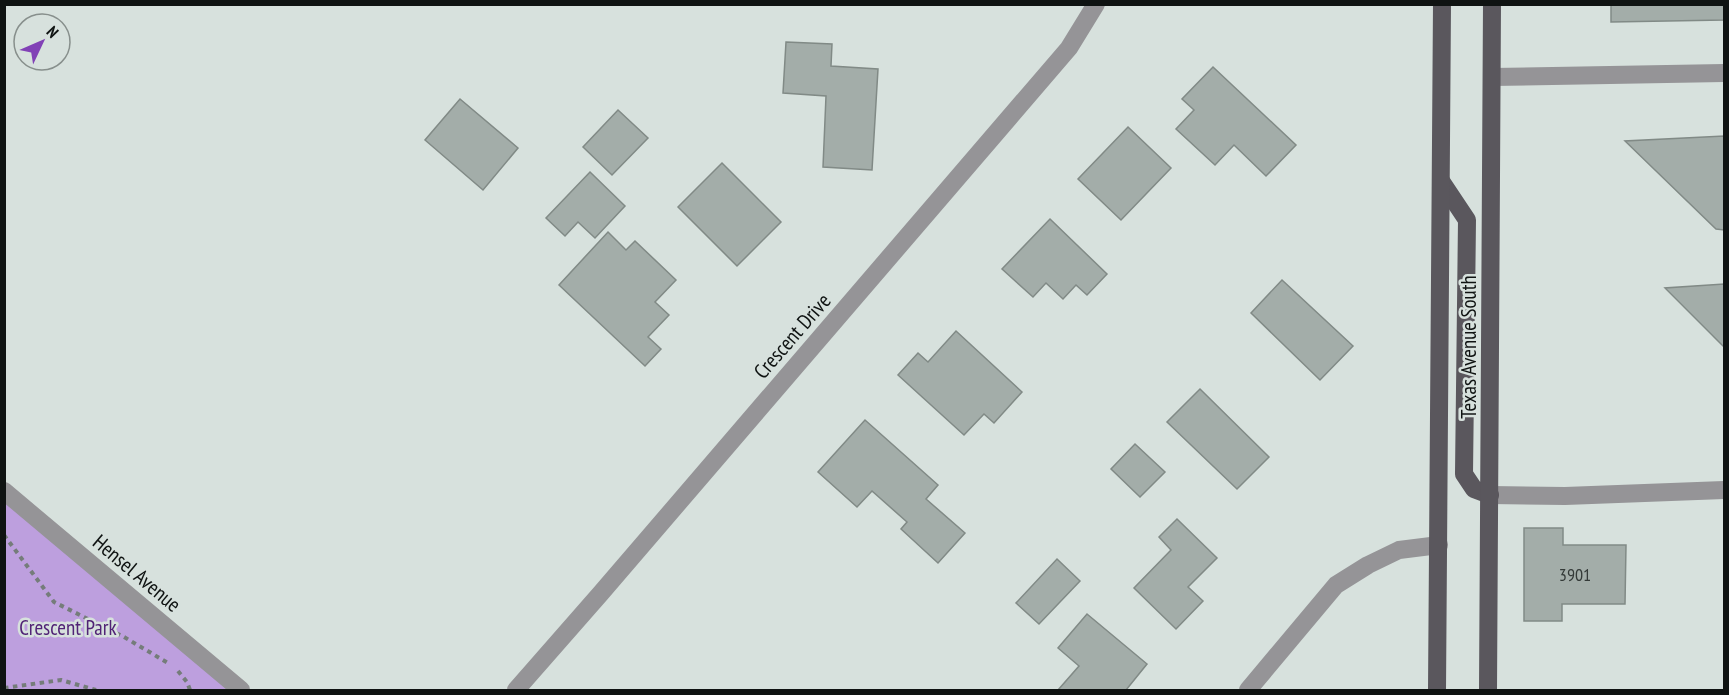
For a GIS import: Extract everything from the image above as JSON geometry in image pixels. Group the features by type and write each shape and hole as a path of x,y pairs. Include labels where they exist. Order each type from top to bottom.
{"main road":[{"name":"Texas Avenue South","path":"1437,690 1442,4"},
{"name":"Texas Avenue South","path":"1488,690 1492,4"},
{"path":"1441,181 1467,220 1464,474 1474,489 1490,495"}],"street":[{"name":"Crescent Drive","path":"516,690 1068,48 1096,4"},
{"path":"1492,77 1725,73"},
{"path":"1490,495 1565,496 1725,490"},
{"name":"Hensel Avenue","path":"4,491 241,690"},
{"path":"1248,690 1336,585 1368,565 1399,550 1438,545"}],"path":[{"path":"4,535 54,602 124,637 173,666 188,682 190,690"},
{"path":"4,688 60,680 96,690"}],"green space":[{"name":"Crescent Park","path":"4,491 241,690 5,690"}],"building":[{"path":"1611,4 1724,4 1724,20 1611,22"},
{"path":"786,42 832,44 831,66 878,69 872,170 823,167 826,96 783,93"},
{"path":"1213,67 1296,145 1266,176 1234,145 1215,165 1176,129 1194,110 1182,99"},
{"path":"460,99 518,148 483,190 425,140"},
{"path":"618,110 648,138 612,175 583,147"},
{"path":"1128,127 1171,168 1121,220 1078,179"},
{"path":"1724,136 1724,230 1716,229 1625,141"},
{"path":"722,163 781,222 737,266 678,207"},
{"path":"590,172 625,206 595,238 578,222 565,236 546,218"},
{"path":"1050,219 1107,274 1087,295 1076,285 1063,299 1046,283 1033,297 1002,269"},
{"path":"608,232 626,250 635,241 676,280 655,302 669,315 648,337 661,349 645,366 559,285"},
{"path":"1282,280 1353,346 1320,380 1251,313"},
{"path":"1724,284 1724,347 1665,288"},
{"path":"956,331 1022,392 994,423 984,414 964,435 898,375 918,353 928,362"},
{"path":"1200,389 1269,457 1237,489 1167,422"},
{"path":"865,420 938,485 926,499 965,533 938,563 901,529 907,522 872,491 857,507 818,472"},
{"path":"1135,444 1165,472 1140,497 1111,469"},
{"path":"1177,519 1217,558 1188,587 1203,601 1176,629 1134,588 1171,550 1159,537"},
{"path":"1524,528 1563,528 1563,545 1626,545 1625,604 1562,604 1562,621 1524,621"},
{"path":"1057,559 1080,581 1039,624 1016,603"},
{"path":"1087,614 1147,664 1126,690 1058,690 1079,666 1058,648"}]}
